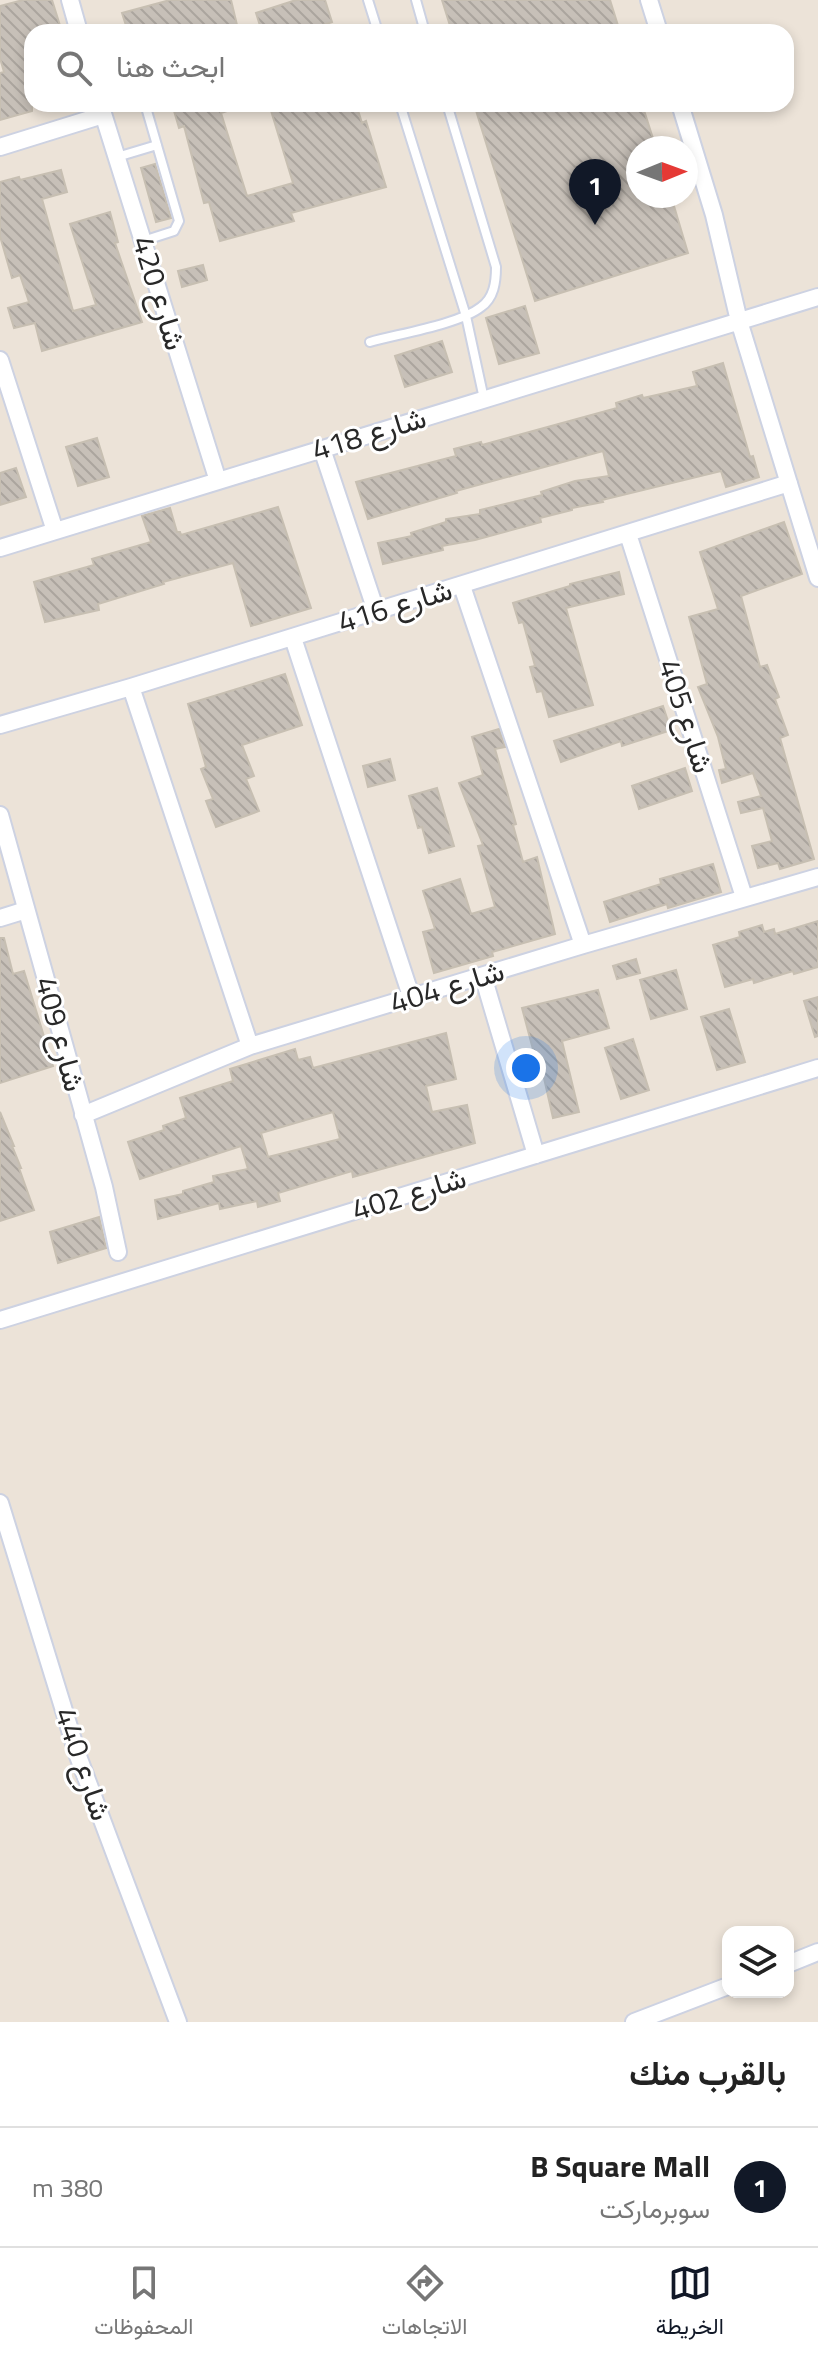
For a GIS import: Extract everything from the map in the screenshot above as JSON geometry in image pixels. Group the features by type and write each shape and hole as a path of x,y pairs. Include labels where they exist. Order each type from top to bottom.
{"street":[{"path":"70,0 77,24"},
{"path":"649,0 656,24"},
{"path":"0,147 94,112"},
{"name":"شارع 420","path":"106,112 117,157 218,481"},
{"path":"682,112 714,215 739,321 818,578"},
{"name":"شارع 418","path":"0,548 818,297"},
{"path":"0,362 55,531"},
{"path":"322,449 376,611"},
{"name":"شارع 416","path":"0,725 293,638 789,483"},
{"name":"شارع 405","path":"628,534 744,897"},
{"path":"462,586 583,945"},
{"path":"293,638 412,999"},
{"path":"131,687 250,1046"},
{"name":"شارع 409","path":"0,815 104,1187 118,1252"},
{"name":"شارع 404","path":"83,1115 250,1046 818,877"},
{"path":"0,918 26,910"},
{"path":"483,976 536,1155"},
{"name":"شارع 402","path":"0,1320 818,1068"},
{"name":"شارع 440","path":"0,1503 78,1756 178,2022"},
{"path":"794,1962 818,1952"},
{"path":"634,2022 652,2019 722,1989"}],"lane":[{"path":"368,0 376,24"},
{"path":"416,0 423,24"},
{"path":"143,241 174,231 179,221 147,112"},
{"path":"402,112 466,316 484,400"},
{"path":"370,342 466,316 482,307 496,282 496,267 449,112"},
{"path":"117,157 157,145"}],"building":[{"path":"23,0 52,0 60,24 24,24 24,112 28,112 0,120 0,73 4,72 0,58 0,6"},
{"path":"170,0 231,0 237,24 125,24 122,13"},
{"path":"296,0 325,0 332,22 259,24 256,13"},
{"path":"442,0 610,0 618,24 450,24"},
{"path":"174,112 224,112 221,113 247,196 293,183 271,112 359,112 362,123 366,121 386,187 291,213 294,221 220,241 209,202 204,203 184,126 179,128"},
{"path":"476,112 645,112 652,136 626,136 626,208 675,208 688,253 535,301"},
{"path":"155,164 171,218 156,222 141,168"},
{"path":"61,170 67,192 42,199 73,311 96,305 70,224 110,212 118,242 115,243 142,322 42,351 35,323 14,328 8,308 29,302 20,275 12,278 0,236 0,182"},
{"path":"203,265 207,280 182,287 178,271"},
{"path":"525,306 539,353 499,364 486,318"},
{"path":"442,341 452,372 405,387 395,356"},
{"path":"723,363 750,457 753,456 759,477 726,487 721,471 572,508 540,518 541,522 383,564 378,543 412,536 411,533 446,522 446,519 480,514 480,510 542,495 541,492 575,481 609,476 603,451 456,491 368,519 356,482 456,456 454,449 481,442 482,445 617,408 616,403 642,395 643,398 697,386 693,372"},
{"path":"97,438 109,477 78,486 66,447"},
{"path":"16,468 26,497 0,505 0,473"},
{"path":"278,507 311,608 251,626 233,563 98,604 99,610 45,622 34,582 94,565 92,559 151,542 142,516 170,508 177,532 181,535"},
{"path":"784,522 802,574 741,596 760,667 767,665 779,697 775,699 788,735 780,738 814,859 780,869 778,863 758,868 752,846 772,841 763,808 741,813 738,802 761,796 753,773 722,783 719,770 726,769 718,737 698,687 707,684 689,617 718,609 700,552"},
{"path":"619,572 624,594 566,608 593,705 549,717 542,691 537,692 530,667 535,666 523,622 519,623 513,603"},
{"path":"285,674 302,725 242,745 254,776 246,779 259,811 216,827 206,801 213,799 201,769 206,767 188,704"},
{"path":"663,706 671,730 622,746 621,741 561,762 554,741"},
{"path":"499,729 505,747 495,749 523,862 537,857 555,934 434,973 423,932 435,929 423,891 460,879 471,914 495,907 478,846 483,845 459,783 483,775 472,737"},
{"path":"390,759 395,780 368,787 363,766"},
{"path":"685,768 692,791 639,809 632,786"},
{"path":"437,788 454,846 429,853 409,796"},
{"path":"713,864 721,892 668,908 667,904 610,922 604,902 661,884 660,879"},
{"path":"818,921 818,967 725,987 713,945 740,937 739,932 762,925 764,932 774,929 775,934"},
{"path":"0,938 4,938 13,974 24,971 53,1066 0,1083"},
{"path":"636,959 640,973 617,979 613,966"},
{"path":"676,970 687,1009 651,1019 640,980"},
{"path":"598,990 609,1028 562,1041 579,1112 553,1118 539,1056 535,1057 522,1008"},
{"path":"818,997 818,1036 815,1037 804,1001"},
{"path":"729,1009 745,1062 717,1070 701,1017"},
{"path":"446,1033 456,1079 426,1086 432,1112 467,1105 475,1143 353,1177 352,1171 278,1193 280,1201 258,1207 257,1201 220,1209 219,1203 158,1219 155,1200 183,1194 183,1191 214,1182 213,1176 248,1169 241,1146 140,1179 128,1142 164,1130 163,1126 186,1118 180,1098 233,1081 230,1069 295,1049 298,1060 310,1057 313,1068","holes":["333,1112 340,1139 268,1157 261,1133"]},
{"path":"633,1039 649,1090 621,1099 605,1048"},
{"path":"0,1112 34,1210 0,1221"},
{"path":"99,1217 106,1248 58,1263 50,1232"}],"place":[{"name":"B Square Mall","path":"595,225"}]}
